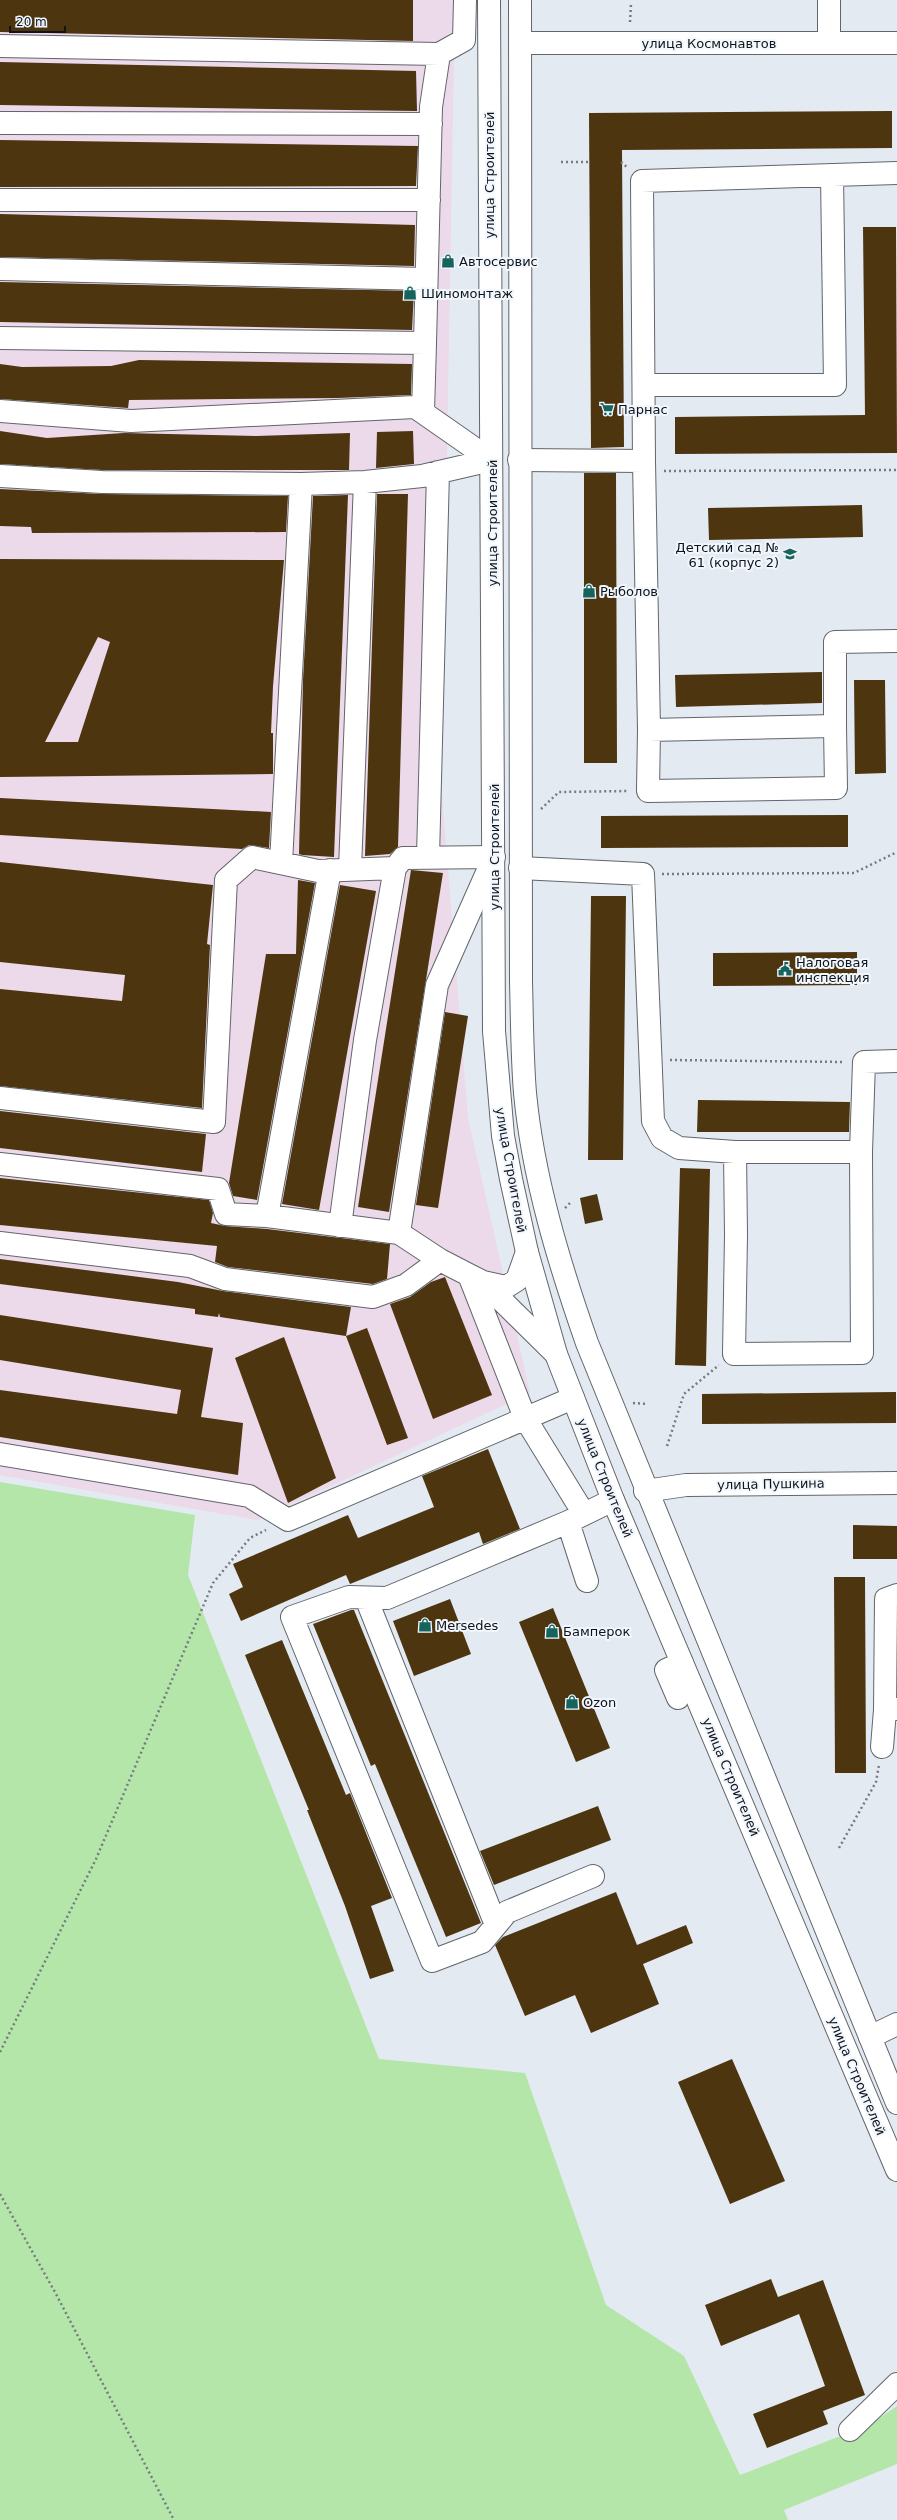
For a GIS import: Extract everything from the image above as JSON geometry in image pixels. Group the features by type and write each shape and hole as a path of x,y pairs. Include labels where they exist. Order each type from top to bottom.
{"main road":[{"path":"0,46 439,54 464,40 465,0"},
{"name":"улица Строителей","path":"489,0 494,1031 498,1094 503,1136 527,1252 556,1354 613,1500 897,2170"},
{"name":"улица Строителей","path":"520,0 520,868 525,1094 535,1155 548,1216 567,1286 586,1343 645,1491 897,2103"},
{"path":"829,0 829,42"},
{"name":"улица Космонавтов","path":"489,45 829,42 897,44"},
{"path":"423,412 431,124 439,54"},
{"path":"0,123 431,124"},
{"path":"897,173 642,181 645,385 644,466 649,730 648,791 836,788 835,642 897,641"},
{"path":"645,385 835,385 832,175"},
{"path":"0,200 429,200"},
{"path":"0,269 426,279"},
{"path":"0,338 425,342"},
{"path":"0,412 131,421 415,407 491,460"},
{"path":"0,476 102,482 301,484 365,482 438,472 491,460 644,466"},
{"path":"428,857 438,472"},
{"path":"267,1216 340,870 365,482"},
{"path":"281,863 301,484"},
{"path":"649,730 836,726"},
{"path":"0,1098 214,1122 226,880 252,857 318,871 395,868"},
{"path":"340,1226 365,1040 395,868 403,858 494,857 437,985 399,1233"},
{"path":"520,868 643,874 653,1121 662,1138 679,1148 735,1152 861,1152"},
{"path":"735,1152 736,1235 734,1354 862,1353 861,1152 864,1062 897,1061"},
{"path":"0,1164 218,1189 226,1214 267,1216 399,1233 440,1260 476,1278 506,1287 517,1280 527,1252"},
{"path":"0,1242 190,1266 224,1279 373,1296 406,1285 440,1260"},
{"path":"476,1278 556,1354"},
{"path":"476,1278 525,1418 576,1518 587,1581"},
{"path":"0,1454 249,1496 288,1520 573,1398"},
{"name":"улица Пушкина","path":"496,1925 482,1942 432,1961 292,1617 350,1597 387,1598 576,1518 613,1500 645,1491 686,1485 897,1483"},
{"path":"882,1747 891,1710 886,1599 897,1595"},
{"path":"366,1598 496,1925 507,1912 594,1876"},
{"path":"678,1698 666,1670 682,1663"},
{"path":"870,2037 897,2024"},
{"path":"850,2430 897,2384"}],"path":[{"path":"630,4 630,22"},
{"path":"561,162 589,162"},
{"path":"644,466 897,470"},
{"path":"559,792 648,791"},
{"path":"643,874 854,873 897,852"},
{"path":"650,1060 864,1062"},
{"path":"667,1446 684,1394 734,1354"},
{"path":"0,2052 96,1860 213,1583 250,1538 288,1520"},
{"path":"839,1848 876,1782 882,1747"},
{"path":"0,2194 56,2294 174,2520"}],"shaded area":[{"path":"0,0 455,0 441,783 468,1118 530,1393 258,1520 0,1475"}],"green space":[{"path":"0,1482 195,1515 188,1575 379,2059 525,2073 606,2305 684,2356 740,2475 871,2424 897,2406 897,2464 784,2510 788,2520 0,2520"}],"building":[{"path":"0,0 413,0 413,41 0,32"},
{"path":"0,62 416,71 417,111 0,105"},
{"path":"892,111 892,148 622,150 624,447 591,448 589,113"},
{"path":"0,140 418,146 416,186 0,187"},
{"path":"0,214 415,225 414,266 0,257"},
{"path":"863,227 896,227 897,453 675,454 675,417 865,415"},
{"path":"0,282 414,291 412,330 0,322"},
{"path":"139,360 412,364 411,395 338,398 129,400 128,408 0,399 0,364 22,367 111,366"},
{"path":"0,431 47,438 124,433 256,436 350,433 349,470 102,470 0,464"},
{"path":"413,431 414,464 376,468 377,432"},
{"path":"584,473 616,473 617,763 584,763"},
{"path":"0,489 102,494 288,496 286,532 32,533 31,527 0,526"},
{"path":"377,494 408,494 398,847 390,854 365,856"},
{"path":"348,495 334,857 302,855 299,854 303,680 313,496"},
{"path":"862,505 863,537 709,540 708,508"},
{"path":"0,559 284,560 273,686 271,733 273,733 273,774 0,777","holes":["98,637 110,642 78,742 45,742"]},
{"path":"822,672 822,703 676,707 675,675"},
{"path":"854,680 885,680 886,773 855,774"},
{"path":"0,798 271,812 269,848 249,845 242,849 0,835"},
{"path":"848,815 848,847 601,848 601,816"},
{"path":"0,862 213,885 207,944 210,945 202,1108 0,1086 0,989 122,1001 125,975 0,962"},
{"path":"411,870 443,873 389,1212 358,1207"},
{"path":"298,880 315,883 257,1200 233,1196 229,1183 266,954 296,954"},
{"path":"340,885 376,891 319,1210 282,1204"},
{"path":"591,896 626,896 623,1160 588,1160"},
{"name":"Налоговая инспекция","path":"857,952 857,985 713,986 713,953"},
{"path":"445,1012 468,1016 438,1208 416,1205"},
{"path":"698,1100 850,1102 849,1132 697,1132"},
{"path":"0,1111 206,1134 202,1172 0,1148"},
{"path":"680,1168 710,1169 706,1366 675,1365"},
{"path":"0,1178 209,1200 213,1213 211,1223 225,1226 267,1229 390,1244 387,1279 373,1284 228,1267 215,1262 217,1246 0,1225"},
{"path":"597,1194 603,1220 585,1224 580,1198"},
{"path":"0,1259 178,1282 223,1291 351,1307 346,1336 220,1317 219,1313 218,1317 195,1314 195,1309 0,1284"},
{"path":"445,1277 492,1395 433,1419 390,1304 410,1297 431,1282"},
{"path":"0,1315 213,1348 201,1417 243,1423 238,1475 0,1437 0,1390 177,1414 181,1390 0,1360"},
{"path":"367,1328 408,1438 387,1445 346,1336"},
{"path":"284,1337 336,1478 288,1503 235,1358"},
{"path":"896,1392 896,1423 702,1424 702,1394"},
{"path":"488,1449 520,1529 483,1544 479,1532 350,1584 346,1575 241,1621 229,1594 243,1587 233,1564 348,1515 358,1538 434,1507 422,1476"},
{"path":"853,1525 897,1526 897,1559 853,1559"},
{"path":"834,1577 865,1577 866,1773 835,1773"},
{"path":"450,1599 471,1654 414,1676 393,1621"},
{"path":"553,1608 610,1748 576,1762 519,1622"},
{"path":"354,1610 481,1923 446,1937 375,1764 371,1766 313,1624"},
{"path":"282,1640 346,1795 350,1793 392,1898 371,1906 394,1971 370,1979 345,1906 307,1810 309,1810 245,1655"},
{"path":"598,1806 611,1840 494,1885 480,1851"},
{"path":"616,1892 637,1945 686,1925 693,1943 643,1964 659,2004 591,2033 575,1995 525,2016 495,1945 503,1937"},
{"path":"732,2059 785,2181 730,2204 678,2082"},
{"path":"771,2279 778,2297 823,2280 865,2395 823,2411 828,2424 767,2448 753,2414 825,2386 799,2314 721,2346 705,2305"}],"place":[{"name":"Автосервис","path":"448,261"},
{"name":"Шиномонтаж","path":"410,293"},
{"name":"Парнас","path":"607,409"},
{"name":"Детский сад № 61 (корпус 2)","path":"790,554"},
{"name":"Рыболов","path":"589,591"},
{"name":"Налоговая инспекция","path":"785,969"},
{"name":"Mersedes","path":"425,1625"},
{"name":"Бамперок","path":"552,1631"},
{"name":"Ozon","path":"572,1702"}]}
